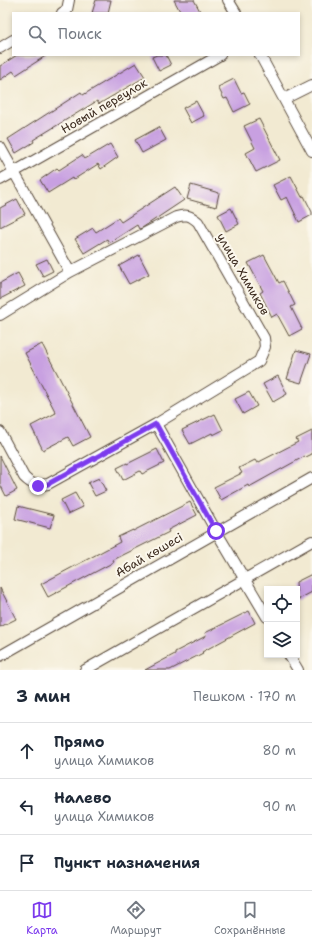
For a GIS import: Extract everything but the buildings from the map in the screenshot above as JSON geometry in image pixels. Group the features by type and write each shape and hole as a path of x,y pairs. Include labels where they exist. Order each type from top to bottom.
{"street":[{"path":"64,12 68,10 69,0"},
{"path":"228,0 235,12"},
{"path":"0,48 12,41"},
{"name":"Новый переулок","path":"0,180 218,56"},
{"path":"261,56 312,151"},
{"path":"284,99 312,85"},
{"path":"0,147 70,272"},
{"name":"улица Химиков","path":"0,315 70,272 176,217 185,214 192,216 198,222 264,338 265,348 260,361 156,424 48,484 38,486 30,483 24,477 0,432"},
{"path":"156,424 216,531 264,612"},
{"name":"Абай көшесі","path":"0,656 216,531 312,478"},
{"path":"85,670 244,578 312,541"},
{"path":"291,658 298,670"}],"route":[{"path":"38,486 48,484 156,424 216,531"}]}
